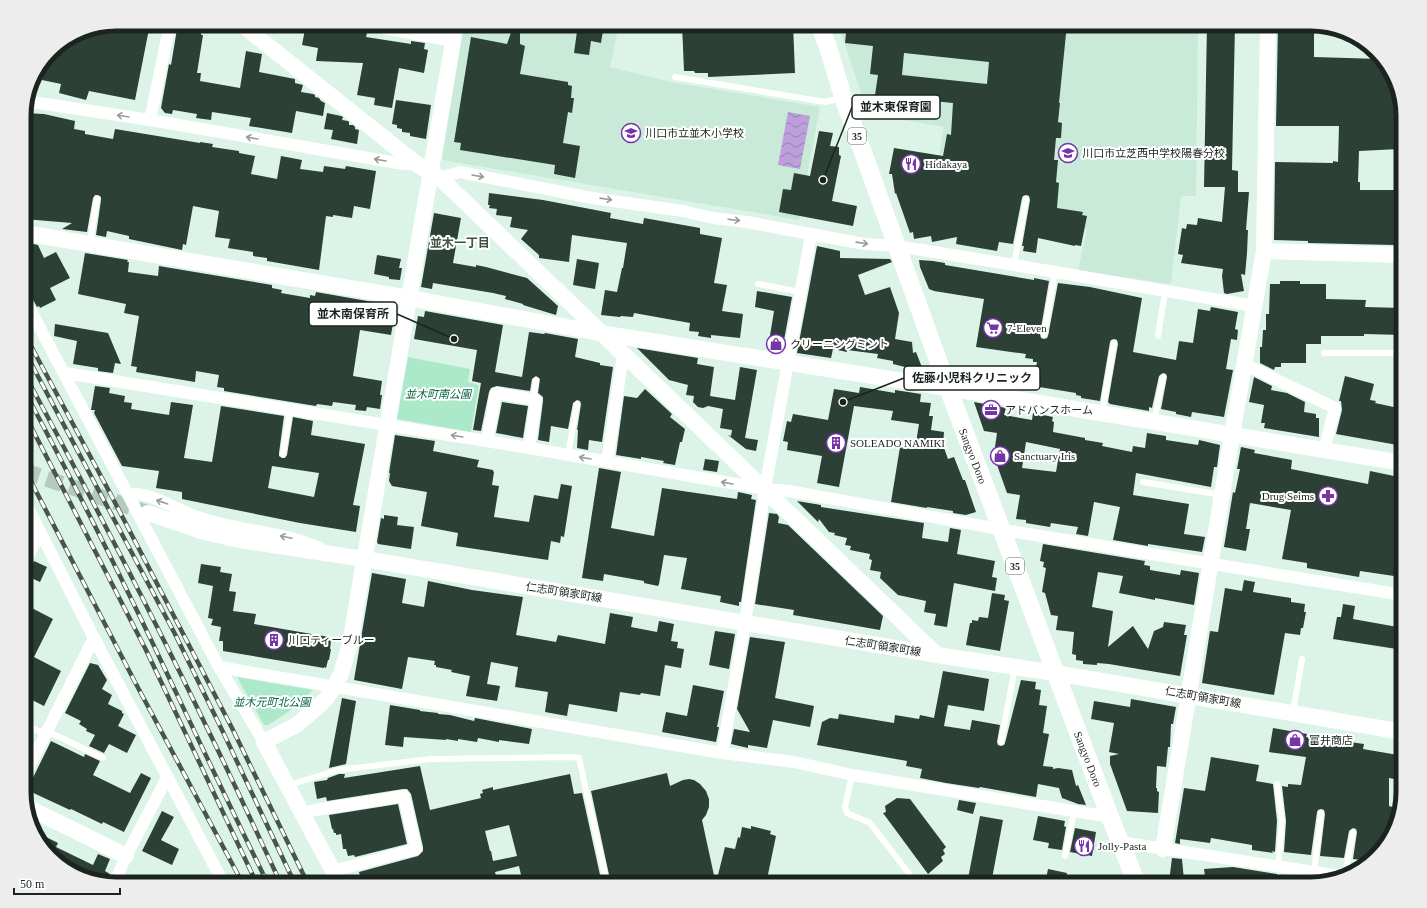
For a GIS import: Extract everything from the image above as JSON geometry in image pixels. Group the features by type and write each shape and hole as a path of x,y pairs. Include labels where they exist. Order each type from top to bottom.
{"main road":[{"name":"Sangyo Doro","path":"822,31 843,97 948,388 1055,673 1134,877"}],"street":[{"path":"150,120 169,31"},
{"path":"250,31 430,172 765,489 937,655"},
{"path":"399,31 453,41"},
{"path":"264,742 298,724 324,700 334,687 341,674 350,644 455,31"},
{"path":"1163,849 1264,251 1268,31"},
{"path":"32,103 150,120 397,163 430,172 460,172 592,198 683,211 713,218 747,222 864,244 897,246 1254,306"},
{"path":"31,233 409,298 600,333 948,388 1396,462"},
{"path":"722,753 745,623 765,489 811,235"},
{"path":"1264,251 1396,255"},
{"path":"31,311 219,668 264,742 336,877 416,849 404,796 302,813"},
{"path":"607,462 624,355"},
{"path":"1244,364 1335,408 1324,450"},
{"path":"64,372 387,424 765,489 789,491 1211,565 1396,594"},
{"path":"487,441 496,393 533,399 536,400 529,448"},
{"path":"128,494 137,493 168,503 185,512 216,523 304,541 336,555"},
{"name":"仁志町領家町線","path":"148,513 201,531 239,540 364,559 937,655 1015,666 1396,731"},
{"path":"31,514 94,638 220,877"},
{"path":"31,551 40,532"},
{"path":"31,763 94,638"},
{"path":"219,668 722,753 794,762 852,775 1110,817"},
{"path":"117,877 126,856 168,778"},
{"path":"33,810 126,856"},
{"path":"1120,842 1330,874"}],"lane":[{"path":"675,77 825,102 843,97"},
{"path":"90,244 97,199"},
{"path":"1014,265 1026,199"},
{"path":"1044,334 1055,272"},
{"path":"758,284 801,292"},
{"path":"1158,336 1165,292"},
{"path":"1102,414 1114,343"},
{"path":"1324,352 1396,353"},
{"path":"1154,422 1163,376"},
{"path":"533,399 536,380"},
{"path":"568,455 577,404"},
{"path":"283,454 290,409"},
{"path":"1143,482 1222,495"},
{"path":"1293,713 1302,659"},
{"path":"1001,742 1015,666"},
{"path":"31,727 102,758"},
{"path":"287,786 338,770 430,759 574,756 579,758 605,877"},
{"path":"852,775 844,806 847,813 870,823 912,877"},
{"path":"1277,784 1282,821 1278,867"},
{"path":"1065,856 1074,811"},
{"path":"1314,872 1321,813"},
{"path":"1346,870 1353,832"}],"shaded area":[{"name":"川口市立並木小学校","path":"463,31 618,31 610,67 671,82 820,107 799,220 442,160"},
{"name":"川口市立芝西中学校陽春分校","path":"840,31 1198,31 1196,196 1181,196 1171,284 1078,271 1087,229 1041,222 1048,185 934,184 944,127 868,114"}],"green space":[{"name":"並木町南公園","path":"408,357 470,369 468,382 479,385 471,432 397,419"},
{"name":"並木元町北公園","path":"237,677 313,690 286,713 268,725 264,725"}],"water":[{"path":"788,112 810,116 800,169 778,165"}],"building":[{"path":"116,31 149,31 135,100 89,91 86,100 59,93 61,84 42,80 43,72 48,64 60,52 73,42 88,35"},
{"path":"177,31 201,32 201,35 203,35 197,73 201,73 200,81 240,88 246,51 262,54 259,72 295,79 295,83 303,85 301,92 313,94 325,103 323,116 296,111 292,133 249,126 251,118 212,112 211,120 196,118 197,114 173,110 172,114 165,113 161,108 169,64 171,65"},
{"path":"305,31 354,31 367,33 366,37 411,44 411,41 425,43 424,49 428,50 424,73 399,68 392,108 374,105 375,98 357,95 363,63 316,61 318,48 302,45"},
{"path":"512,31 520,31 520,44 525,46 520,74 568,82 568,85 572,86 571,98 574,98 572,113 568,112 563,143 580,146 575,178 554,174 555,165 460,150 461,143 454,142 471,37 507,44"},
{"path":"577,31 603,31 601,43 591,41 589,55 574,53"},
{"path":"682,31 793,31 795,73 708,77 708,73 684,71"},
{"path":"846,31 1066,31 1058,122 1062,123 1061,138 1056,138 1054,160 1058,160 1056,182 1059,183 1057,208 1083,212 1082,215 1087,216 1081,246 1038,238 1036,253 1023,251 1024,246 1022,246 1030,200 1029,196 1026,195 1022,198 1013,244 999,242 997,251 956,244 957,237 932,242 931,236 914,239 913,232 910,233 896,193 895,194 892,174 889,174 894,148 943,156 947,134 951,135 953,103 875,95 878,75 870,74 873,46 845,43","holes":["904,53 989,62 987,84 902,75"]},
{"path":"1207,31 1235,31 1232,170 1238,171 1238,192 1249,192 1245,275 1241,274 1244,291 1227,294 1224,293 1222,276 1223,269 1181,263 1183,255 1178,254 1182,228 1186,229 1187,224 1197,225 1198,218 1222,222 1225,187 1204,187"},
{"path":"1278,31 1314,31 1314,57 1375,60 1385,73 1393,94 1396,116 1396,149 1359,151 1358,182 1360,182 1360,190 1396,190 1394,245 1308,243 1308,241 1274,240 1275,162 1338,162 1339,126 1276,126"},
{"path":"396,100 431,105 426,139 410,136 410,133 402,132 402,129 397,128 397,125 392,124"},
{"path":"31,113 44,114 75,121 74,129 85,131 85,134 113,139 115,129 213,144 212,147 239,151 239,153 255,156 251,174 277,179 281,156 302,160 300,169 323,172 324,166 345,169 346,166 376,171 370,209 354,206 352,218 333,215 333,217 326,216 319,270 267,261 267,258 253,256 253,252 228,248 230,239 215,237 219,211 193,206 186,245 183,244 182,250 129,239 129,236 107,231 106,237 96,235 101,200 101,197 98,195 95,195 93,198 87,232 62,229 72,223 31,220"},
{"path":"327,113 343,117 342,120 348,121 349,125 353,125 355,129 359,130 357,144 331,139 333,130 324,129"},
{"path":"819,131 833,133 830,146 839,147 839,155 841,156 832,201 857,206 853,226 779,212 783,189 791,190 794,173 810,176"},
{"path":"489,193 543,200 611,213 610,218 643,224 644,218 700,228 700,234 722,238 714,283 727,285 722,311 743,314 740,338 711,335 711,338 698,336 699,332 689,331 690,323 634,313 633,317 601,315 605,290 617,292 627,243 572,235 569,262 539,258 539,255 521,239 528,230 510,227 512,217 496,215 497,209 489,208"},
{"path":"434,213 461,218 453,263 476,267 476,265 486,267 527,278 558,306 556,315 505,299 506,296 493,293 433,283 432,289 421,287"},
{"path":"31,245 38,245 44,258 56,252 70,278 50,288 56,300 40,308 39,306 37,307 31,296"},
{"path":"817,246 840,251 840,258 890,259 892,262 858,275 865,295 890,287 899,313 895,339 912,342 913,353 916,352 923,370 915,373 908,372 905,367 893,364 893,361 877,358 878,354 847,350 847,352 833,349 831,358 797,353"},
{"path":"85,253 128,260 128,272 158,276 159,266 272,285 272,288 282,290 281,293 310,298 310,295 315,296 316,292 396,306 391,335 360,330 353,376 382,381 380,409 367,407 366,411 355,410 356,405 333,402 332,406 317,404 316,406 224,391 224,388 217,387 219,375 196,371 195,382 136,372 137,367 131,366 139,316 124,313 126,304 78,294"},
{"path":"377,255 401,259 399,268 402,268 400,280 389,279 389,277 374,274"},
{"path":"577,259 599,263 595,289 573,285"},
{"path":"919,260 945,263 945,265 1034,280 1034,278 1049,281 1040,334 1041,338 1044,339 1048,336 1058,283 1090,287 1142,298 1133,352 1176,360 1179,341 1193,343 1198,309 1210,311 1211,307 1238,312 1235,329 1238,330 1237,340 1231,339 1226,369 1233,370 1224,417 1192,412 1191,417 1161,409 1167,377 1166,374 1163,373 1159,376 1152,408 1149,407 1149,411 1110,404 1108,402 1118,344 1117,340 1114,339 1110,342 1100,401 1081,398 1081,396 1076,395 1076,393 1033,386 1037,362 1033,362 1033,359 1025,358 1026,354 976,347 984,299 929,289 920,267"},
{"path":"1280,281 1300,281 1300,284 1326,284 1326,299 1366,300 1365,307 1396,308 1396,335 1364,334 1364,336 1321,336 1321,344 1306,344 1306,363 1281,363 1281,367 1275,367 1274,370 1260,363 1260,347 1262,347 1263,330 1266,330 1266,314 1269,314 1270,284 1280,284"},
{"path":"757,291 792,297 782,351 768,348 774,311 755,307"},
{"path":"425,311 503,325 495,372 522,377 529,332 545,333 578,339 575,357 600,363 600,365 613,367 602,442 589,440 588,450 577,448 577,430 581,404 580,401 577,400 573,403 568,429 551,426 549,442 538,440 543,397 538,393 540,379 536,376 532,379 530,391 497,386 491,388 481,431 473,430 481,383 472,381 477,350 414,339 418,316 424,317"},
{"path":"55,324 108,333 121,364 115,363 113,373 98,371 98,368 73,364 77,341 54,336"},
{"path":"637,348 698,358 697,364 714,367 710,396 735,400 740,367 757,370 745,438 758,440 756,451 746,449 728,435 731,436 732,430 720,428 723,409 708,406 703,408 698,407 693,402 694,396 686,395 688,385 669,380"},
{"path":"1345,376 1374,384 1370,400 1376,401 1375,403 1396,408 1396,445 1336,434 1342,410 1341,401 1339,401"},
{"path":"1254,377 1272,386 1271,390 1287,393 1305,402 1304,412 1316,414 1316,418 1319,418 1319,437 1264,428 1265,423 1261,423 1264,405 1249,402"},
{"path":"95,386 110,388 109,393 125,396 124,402 132,403 131,409 169,415 171,402 193,405 184,458 212,462 221,406 284,416 279,453 279,456 282,458 285,458 287,455 293,417 313,421 311,435 365,444 353,505 360,506 356,532 300,523 182,499 182,492 156,488 159,471 122,466 94,413 95,410 91,410","holes":["272,466 319,473 314,497 268,488"]},
{"path":"860,387 895,393 895,390 921,394 920,402 931,403 929,416 933,416 931,430 944,432 943,445 948,459 954,457 963,480 965,480 976,512 966,515 953,513 953,511 891,502 900,447 915,449 919,424 891,420 893,411 854,406 839,487 817,483 822,456 787,450 788,442 783,441 787,421 791,422 793,414 828,420 834,389 859,393"},
{"path":"645,389 672,414 670,417 685,429 682,442 680,442 675,465 663,463 664,461 641,457 641,459 616,455 624,396 637,398"},
{"path":"502,402 528,406 523,438 496,433"},
{"path":"974,402 1006,408 1004,415 1032,420 1033,413 1053,417 1053,432 1085,438 1085,440 1103,443 1102,446 1132,452 1133,446 1145,448 1147,433 1166,436 1166,440 1198,445 1199,440 1220,445 1217,467 1214,467 1211,487 1136,473 1133,495 1189,504 1184,534 1205,537 1202,552 1148,544 1148,546 1113,540 1120,507 1094,502 1088,536 1076,534 1078,527 1051,523 1050,527 1026,523 1026,520 1016,519 1020,495 1007,493 996,462 993,461 997,433 984,431","holes":["1026,442 1060,449 1056,472 1022,468"]},
{"path":"395,435 435,441 433,451 479,460 477,467 493,470 492,485 499,486 494,517 529,522 534,495 558,499 561,484 572,486 564,537 561,536 560,543 551,541 548,560 456,546 458,533 421,526 427,492 392,486 389,481"},
{"path":"1241,447 1255,450 1254,453 1292,460 1291,469 1368,484 1370,471 1394,476 1394,479 1396,479 1396,564 1394,576 1360,571 1359,577 1307,568 1307,563 1282,559 1291,510 1262,505 1250,503 1246,529 1250,529 1246,551 1224,547 1233,492 1235,493 1240,469 1237,469"},
{"path":"705,459 719,461 717,472 703,470"},
{"path":"599,468 621,472 611,528 654,536 662,488 737,499 738,492 752,495 751,499 756,500 741,602 739,602 739,606 720,602 721,596 681,589 687,558 664,555 658,586 644,583 644,581 604,574 603,581 582,578"},
{"path":"797,501 821,505 821,507 924,523 922,538 948,542 950,528 961,530 957,554 995,561 992,577 997,578 995,591 954,583 947,627 934,625 936,614 924,612 926,601 898,595 880,578 881,572 870,570 872,560 869,559 870,554 850,550 851,546 845,545 847,538 834,535 835,533 829,532 819,519 818,522"},
{"path":"769,513 777,514 779,517 778,523 788,525 883,616 880,630 793,615 794,610 755,604"},
{"path":"384,515 398,517 397,525 414,527 411,549 378,544 377,542 381,518 384,519"},
{"path":"1043,544 1145,561 1144,565 1150,566 1150,570 1180,575 1181,570 1199,573 1194,605 1155,598 1155,600 1119,593 1123,576 1098,572 1092,607 1113,611 1108,647 1133,626 1148,649 1154,631 1163,627 1164,622 1186,625 1184,635 1187,635 1180,676 1109,664 1083,664 1083,661 1076,660 1076,655 1072,654 1074,632 1056,630 1058,616 1051,615 1045,593 1042,592 1046,568 1043,567 1044,562 1040,561"},
{"path":"34,561 47,567 40,582 31,578 31,567"},
{"name":"川口ティーブルー","path":"201,564 221,567 220,572 232,574 229,591 236,592 233,611 256,614 254,624 329,637 329,640 331,641 331,649 326,668 223,651 223,641 219,641 221,627 211,625 213,619 208,618 213,586 198,583"},
{"path":"372,573 406,579 402,603 424,607 428,581 472,590 523,597 516,635 556,642 558,635 605,644 610,613 633,617 631,627 657,632 659,621 674,624 671,641 678,642 677,648 684,649 681,668 665,665 660,696 620,692 617,712 569,704 567,716 545,712 548,692 515,687 518,667 491,662 487,684 500,686 497,701 466,696 470,676 436,667 436,665 434,665 435,661 408,657 402,689 354,680"},
{"path":"1244,580 1255,582 1253,592 1291,598 1291,602 1305,604 1304,612 1306,612 1300,635 1285,633 1274,695 1202,683 1210,631 1218,632 1225,588 1242,591"},
{"path":"992,593 1005,595 1004,600 1009,601 1000,651 966,645 970,623 972,623 972,620 978,621 979,617 988,618"},
{"path":"1343,604 1355,606 1353,619 1396,627 1396,649 1333,639 1337,617 1341,617"},
{"path":"31,608 53,619 34,657 61,671 44,706 31,700"},
{"path":"715,631 735,634 729,669 709,665"},
{"path":"750,637 785,642 775,698 814,706 810,727 773,720 767,748 748,745 748,748 731,744 734,729 750,732 737,709"},
{"path":"90,663 98,665 107,680 102,689 112,695 108,704 122,711 124,714 118,726 136,735 127,753 109,744 104,753 89,746 95,735 86,731 87,729 79,724 81,721 65,713"},
{"path":"943,671 989,679 984,711 948,705 944,726 970,730 972,720 1000,725 997,742 998,745 1001,746 1005,743 1021,680 1036,682 1035,689 1041,690 1039,705 1047,706 1043,733 1049,734 1043,766 1053,767 1053,769 1058,768 1072,770 1076,786 1078,785 1086,805 1078,804 1062,798 1059,788 1038,784 1036,797 980,787 946,783 920,778 922,769 906,766 907,761 817,745 822,722 830,718 838,719 839,714 894,723 895,715 919,719 920,715 934,718"},
{"path":"693,685 724,691 717,727 719,727 716,742 662,732 666,712 687,716"},
{"path":"342,698 356,701 346,764 329,768"},
{"path":"1131,699 1176,707 1173,724 1171,724 1170,747 1168,747 1166,767 1157,766 1156,788 1159,792 1158,813 1127,811 1110,764 1110,756 1119,754 1109,752 1114,723 1091,719 1094,701 1130,707"},
{"path":"390,705 450,715 474,721 475,718 532,729 529,744 499,740 499,742 478,738 477,742 458,739 458,741 404,737 403,747 385,745"},
{"path":"1273,728 1307,734 1306,737 1350,745 1350,742 1364,744 1363,749 1396,755 1394,779 1389,778 1389,806 1393,807 1391,822 1382,839 1375,848 1362,860 1353,859 1357,832 1356,829 1353,828 1349,831 1344,858 1320,856 1325,814 1324,810 1321,809 1317,812 1311,855 1284,852 1286,821 1282,786 1288,787 1288,784 1301,785 1306,757 1269,752"},
{"path":"51,741 84,757 85,754 100,761 93,775 130,793 141,773 151,778 124,832 103,822 102,824 31,792 31,782"},
{"path":"1211,757 1259,765 1256,781 1273,784 1277,821 1275,852 1252,850 1252,845 1211,838 1210,843 1180,839 1180,844 1175,843 1184,788 1205,791"},
{"path":"420,766 430,810 481,798 480,794 483,793 482,790 493,787 493,790 570,774 574,794 582,793 600,877 521,877 519,866 495,872 496,877 360,877 359,872 418,856 423,851 423,847 411,794 407,789 327,801 326,797 317,799 314,782 327,780 328,778 339,774 345,774 344,778","holes":["509,825 517,856 493,861 485,831"]},
{"path":"667,773 670,786 689,779 700,784 706,791 709,799 709,807 702,820 714,877 609,877 591,791"},
{"path":"897,798 910,799 946,847 943,850 945,854 941,857 943,861 928,874 883,813 886,812 885,806"},
{"path":"959,800 976,803 973,814 957,810"},
{"path":"398,804 407,844 355,857 354,855 348,856 346,849 343,849 341,834 336,835 332,829 329,815"},
{"path":"162,811 174,817 161,840 179,849 172,865 142,851"},
{"path":"980,816 1003,820 992,877 968,877"},
{"path":"1038,816 1065,821 1064,826 1066,827 1062,850 1048,848 1049,843 1033,840"},
{"path":"751,826 771,831 770,834 776,836 767,877 718,877 725,847 735,849 738,837 740,838 742,827 751,829"},
{"path":"1075,828 1096,832 1092,856 1070,852"},
{"path":"42,835 58,843 56,847 93,865 98,854 110,859 105,871 110,874 109,876 94,874 83,871 69,863 52,848"},
{"path":"1172,858 1182,859 1184,877 1170,877"},
{"path":"1233,867 1277,874 1278,877 1205,877 1204,869"},
{"path":"1048,869 1067,873 1066,877 1046,877"}],"tunnel":[{"path":"31,473 148,513"}],"railway":[{"path":"31,346 110,493 232,728 305,877"},
{"path":"31,363 175,634 292,877"},
{"path":"31,386 143,599 220,754 278,877"},
{"path":"31,403 123,582 265,877"},
{"path":"31,427 146,650 254,877"},
{"path":"31,482 136,684 239,877"}],"place":[{"name":"川口市立並木小学校","path":"631,133"},
{"name":"川口市立芝西中学校陽春分校","path":"1068,153"},
{"name":"Hidakaya","path":"911,164"},
{"name":"並木東保育園","path":"823,180"},
{"name":"7-Eleven","path":"993,328"},
{"name":"並木南保育所","path":"454,339"},
{"name":"クリーニングミント","path":"776,344"},
{"name":"佐藤小児科クリニック","path":"843,402"},
{"name":"アドバンスホーム","path":"991,410"},
{"name":"SOLEADO NAMIKI","path":"836,443"},
{"name":"Sanctuary Iris","path":"1000,456"},
{"name":"Drug Seims","path":"1328,496"},
{"name":"川口ティーブルー","path":"274,640"},
{"name":"富井商店","path":"1295,740"},
{"name":"Jolly-Pasta","path":"1084,846"}],"district":[{"name":"並木一丁目","path":"460,243"}]}
